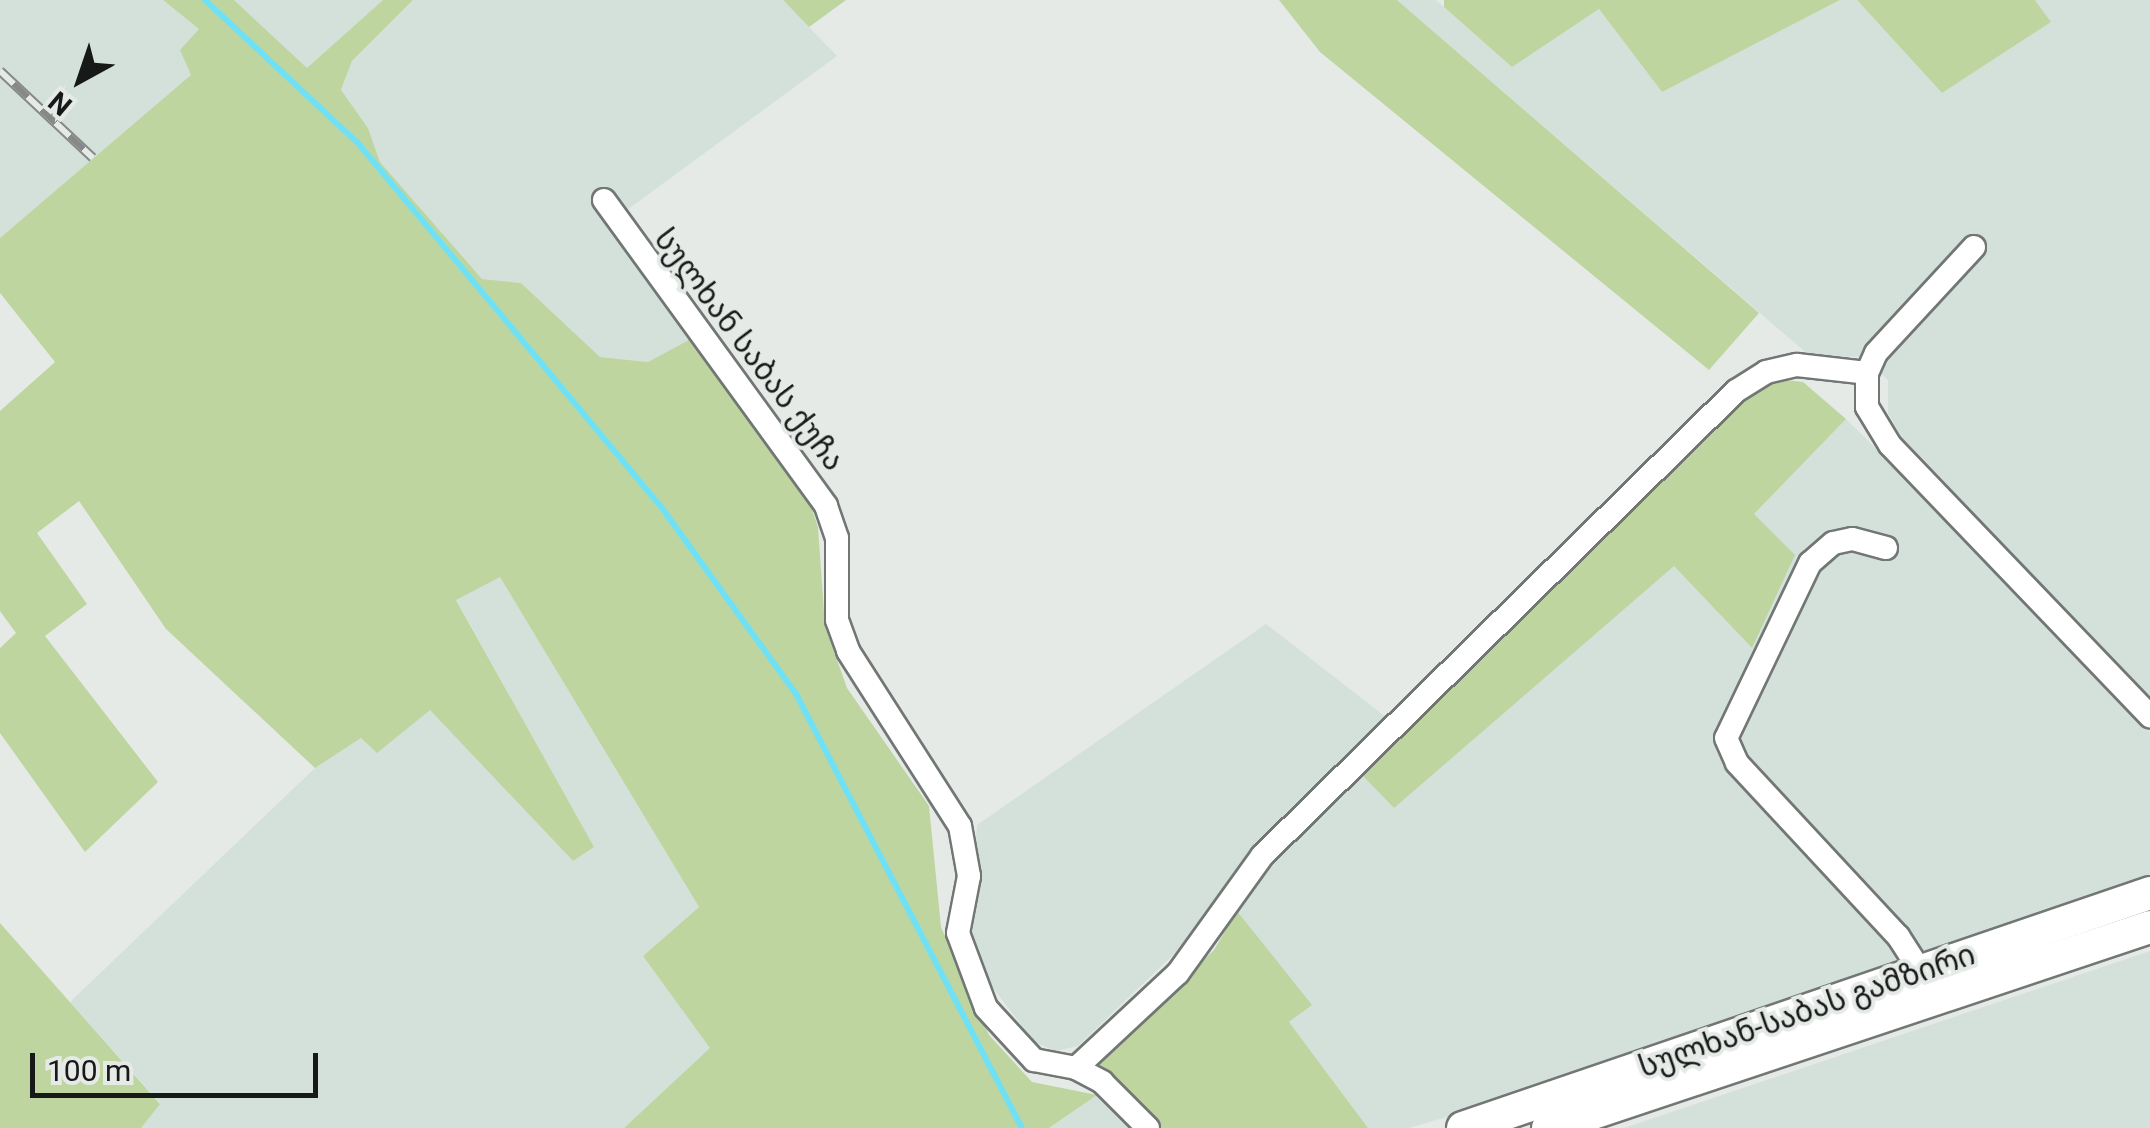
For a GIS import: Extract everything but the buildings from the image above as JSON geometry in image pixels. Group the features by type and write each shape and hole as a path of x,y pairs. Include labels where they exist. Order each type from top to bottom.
{"main road":[{"name":"სულხან-საბას გამზირი","path":"1548,1128 1930,986 2150,892"},
{"name":"სულხან-საბას გამზირი","path":"1463,1128 1930,986 2150,928"}],"street":[{"name":"სულხან საბას ქუჩა","path":"604,200 826,506 836,538 836,620 848,651 960,826 969,876 958,933 986,1008 1034,1060 1076,1068 1102,1082 1148,1128"},
{"path":"1974,247 1876,353 1867,372 1867,407 1890,445 2150,716"},
{"path":"1076,1068 1178,972 1262,856 1736,391 1766,372 1797,365 1867,372"},
{"path":"1886,548 1852,539 1834,543 1810,562 1726,738 1737,762 1898,936 1930,986"}],"shaded area":[{"path":"0,0 163,0 200,29 192,75 0,238"},
{"path":"234,0 383,0 307,69"},
{"path":"413,0 783,0 837,56 627,210 715,329 648,362 600,357 521,283 482,279 380,162 368,128 341,91 352,61"},
{"path":"1397,0 1436,0 1512,66 1599,9 1662,92 1840,0 1857,0 1942,93 2051,22 2035,0 2150,0 2150,704 1903,440 1888,413 1888,380 1862,357 1810,356"},
{"path":"1846,419 2081,651 2150,732 2150,876 1552,1086 1409,1128 1368,1128 1289,1022 1311,1005 1237,911 1267,870 1361,774 1394,807 1674,565 1751,647 1754,514"},
{"path":"500,576 699,907 643,956 711,1048 624,1128 141,1128 160,1103 70,1002 315,768 361,738 377,752 430,709 573,861 593,847 456,599"},
{"path":"1266,624 1387,718 1175,953 1078,1046 1056,1051 1034,1042 982,973 970,930 977,825"},
{"path":"2150,951 2150,1128 1624,1128"},
{"path":"1097,1095 1133,1128 1049,1128"}],"green space":[{"path":"163,0 234,0 307,68 383,0 413,0 352,61 341,90 368,128 380,162 482,279 521,283 600,357 648,362 689,340 738,402 810,503 818,527 825,626 847,688 929,806 941,927 989,1035 1032,1082 1097,1095 1049,1128 624,1128 710,1048 643,956 699,907 500,577 456,600 594,847 573,861 430,710 377,753 361,738 315,768 166,629 79,501 37,533 87,604 45,636 158,782 85,852 0,733 0,648 16,633 0,611 0,411 55,362 0,293 0,238 191,75 180,50 199,29"},
{"path":"783,0 846,0 809,27"},
{"path":"1279,0 1397,0 1759,313 1709,370 1320,52"},
{"path":"1444,0 1840,0 1662,92 1599,9 1512,67 1444,7"},
{"path":"1857,0 2035,0 2051,22 1942,93"},
{"path":"1765,378 1803,382 1846,419 1754,514 1795,555 1752,648 1674,566 1394,808 1361,774"},
{"path":"1237,911 1312,1005 1289,1022 1368,1128 1161,1128 1097,1062 1214,950"},
{"path":"0,923 160,1104 141,1128 0,1128"}],"waterway":[{"path":"205,0 357,142 659,504 796,694 1022,1128"}],"railway":[{"path":"0,71 93,158"}]}
